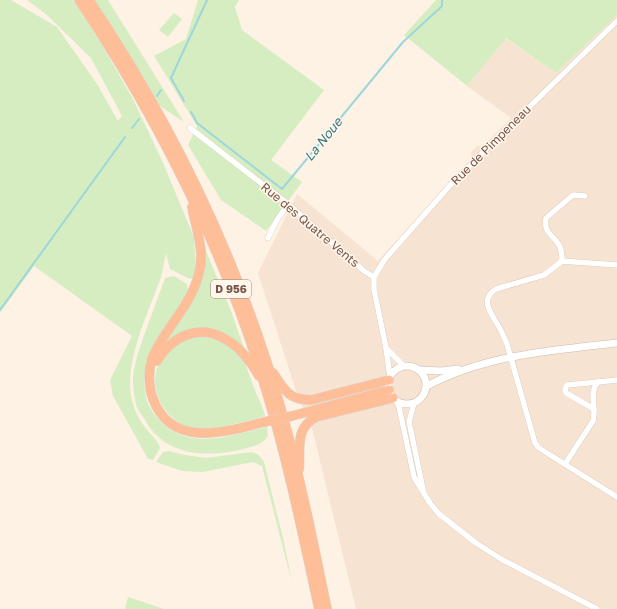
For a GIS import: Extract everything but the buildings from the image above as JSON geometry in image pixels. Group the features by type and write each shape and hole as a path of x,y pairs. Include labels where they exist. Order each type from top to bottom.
{"highway":[{"name":"D 956","path":"79,0 118,60 161,137 189,192 219,257 244,323 266,389 280,438 319,609"},
{"name":"D 956","path":"89,0 147,96 198,191 226,253 257,332 281,407 299,478 327,609"},
{"name":"D 956","path":"189,192 200,239 200,271 190,298 153,355 150,373 150,386 155,405 163,416 179,429 188,432 206,434 393,396"},
{"name":"D 956","path":"150,386 152,373 156,362 167,346 184,335 197,332 225,338 234,345 257,372 266,389"},
{"name":"D 956","path":"266,362 288,394 292,398 302,400 311,400 389,378"},
{"name":"D 956","path":"299,478 300,437 309,421 316,417 393,396"}],"street":[{"name":"Rue de Pimpeneau","path":"374,277 385,259 453,182 617,21"},
{"name":"Rue des Quatre Vents","path":"190,128 288,204 364,271 374,277"},
{"path":"562,261 560,246 545,227 546,218 573,195 585,196"},
{"path":"268,238 277,220 288,204"},
{"path":"617,265 562,261 544,275 496,289 490,293 487,300 488,308 502,333 511,357 534,443 539,448 617,497"},
{"path":"374,277 376,299 386,348 389,378 393,396 414,477 423,493 439,514 476,543 501,559 597,609"},
{"path":"427,386 442,378 470,368 511,357 617,343"},
{"path":"386,348 404,366"},
{"path":"389,378 397,369 404,366 409,366 419,370 441,371 470,368"},
{"path":"393,396 403,404 414,403 423,396 427,386 426,379 419,370"},
{"path":"594,409 566,393 565,389 567,385 617,380"},
{"path":"565,464 593,420 595,415 592,391 598,382"},
{"path":"414,403 409,422 423,493"}],"shaded area":[{"path":"617,15 617,609 356,609 312,428 298,397 258,273 297,194 378,261 471,159 471,152 477,146 483,146 511,118 467,86 505,38 556,73"}],"green space":[{"path":"0,0 11,0 57,27 97,84 118,121 122,116 91,58 47,15 27,0 73,0 102,45 134,101 163,163 194,237 196,269 193,278 190,279 170,269 166,253 161,277 142,326 133,360 130,377 134,407 141,422 160,448 153,460 148,459 113,396 110,380 132,336 34,266 0,313"},
{"path":"93,0 108,0 184,122 160,106"},
{"path":"198,0 239,0 235,7 242,30 324,90 271,160 302,182 266,231 221,200 188,145 197,126 154,56 186,39"},
{"path":"436,0 617,0 617,15 556,73 506,38 467,86 404,35"},
{"path":"174,13 182,19 168,37 159,30"},
{"path":"203,244 231,311 245,351 217,332 165,345 163,343 193,297"},
{"path":"174,276 187,284 188,292 146,366 144,388 149,406 162,423 174,432 186,437 199,439 226,437 267,427 268,436 255,446 212,454 186,451 163,441 153,432 137,408 133,383 136,359 165,278"},
{"path":"197,336 224,342 236,350 246,365 265,416 228,426 199,428 190,427 180,423 165,409 159,399 156,389 155,379 157,369 162,359 169,351 182,342"},
{"path":"169,451 206,458 251,452 260,456 264,462 284,542 292,583 262,466 253,462 203,472 182,471 156,462 163,452"},
{"path":"128,597 164,609 125,609"}],"waterway":[{"name":"La Noue","path":"184,101 171,78 207,0"},
{"name":"La Noue","path":"191,112 197,123 282,189 403,42 442,6 442,0"},
{"name":"La Noue","path":"157,96 161,90"},
{"name":"La Noue","path":"132,128 139,119"},
{"name":"La Noue","path":"0,310 125,137"}]}
